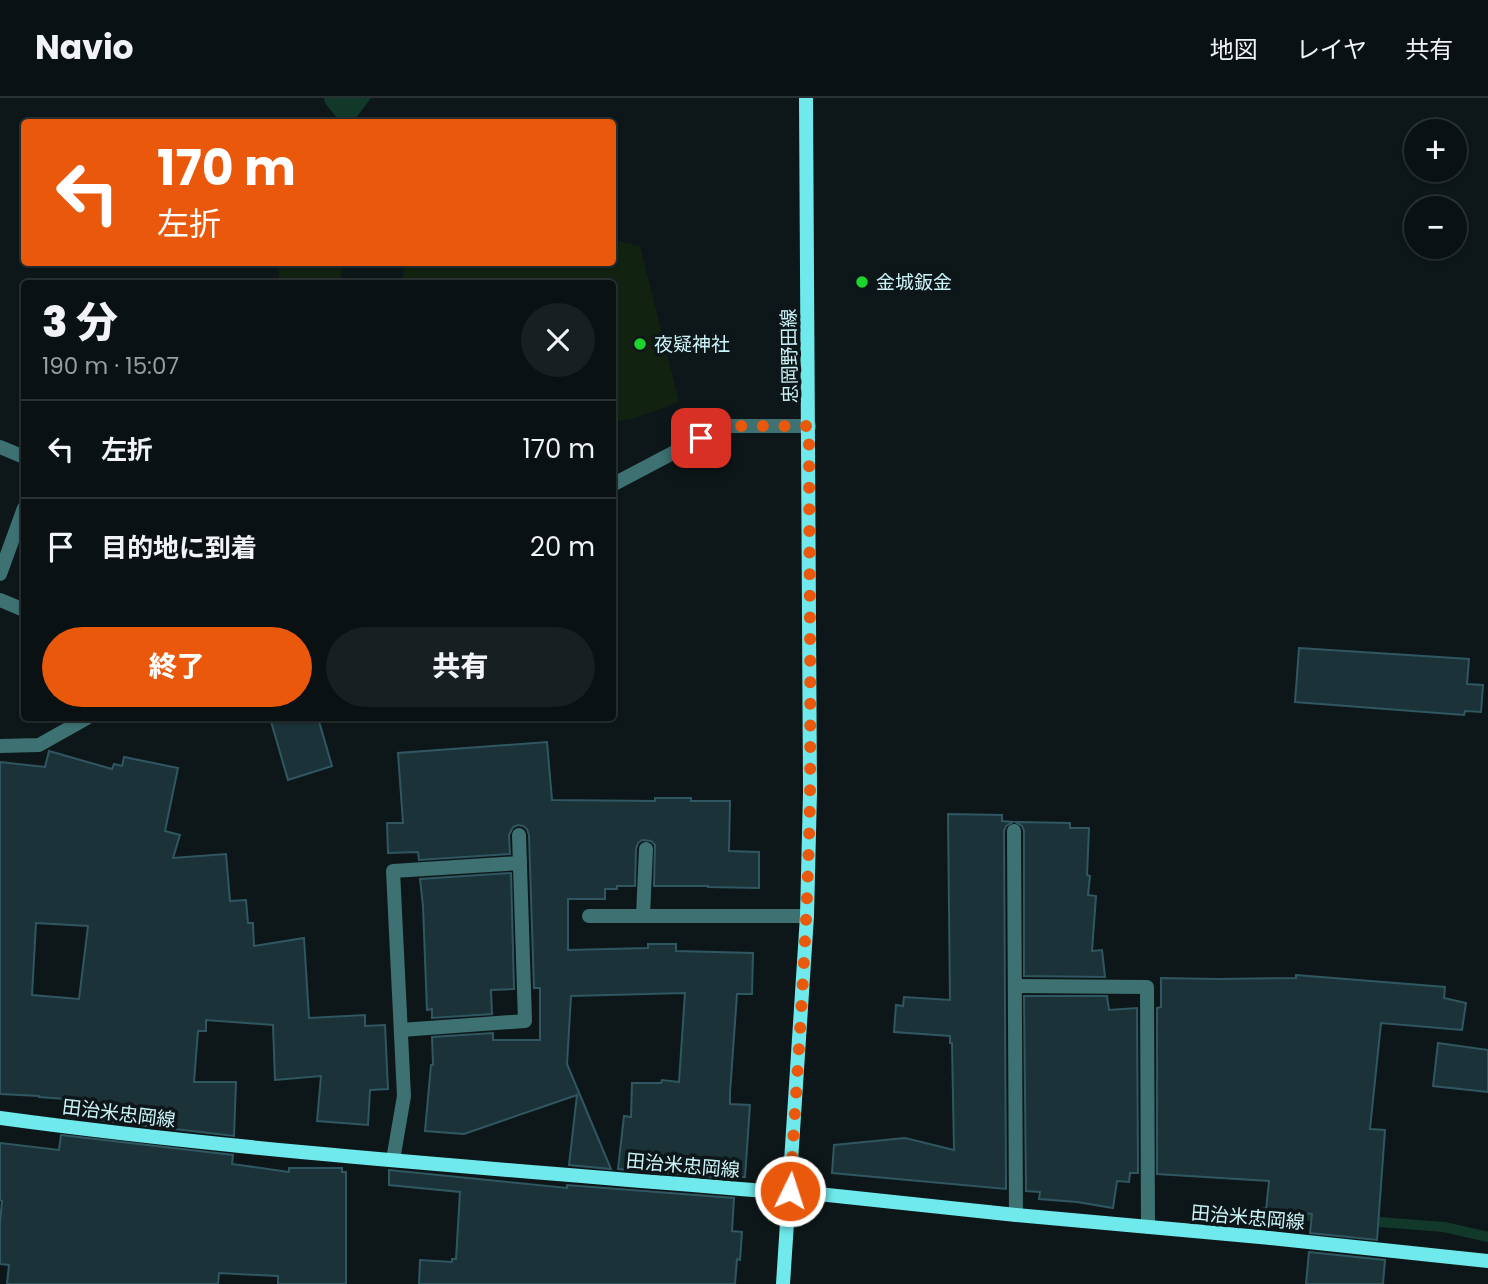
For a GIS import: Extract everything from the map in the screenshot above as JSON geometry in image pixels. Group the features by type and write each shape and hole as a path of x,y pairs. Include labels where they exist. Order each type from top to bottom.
{"main road":[{"name":"忠岡野田線","path":"783,1284 807,916 810,792 806,98"},
{"name":"田治米忠岡線","path":"0,1118 120,1134 393,1160 790,1191 1488,1261"}],"street":[{"path":"616,483 724,426 809,426"},
{"path":"0,447 21,456"},
{"path":"0,574 21,516"},
{"path":"0,600 21,609"},
{"path":"0,746 39,745 83,721"},
{"path":"1014,831 1016,1215"},
{"path":"401,1030 525,1021 519,835"},
{"path":"643,916 646,849"},
{"path":"393,1160 404,1096 393,871 520,863"},
{"path":"589,916 807,916"},
{"path":"1015,986 1147,987 1148,1227"}],"shaded area":[{"path":"324,98 371,98 355,119 338,119"},
{"path":"616,241 640,246 679,402 632,419 616,422 616,280 403,280 404,266 616,266"},
{"path":"279,266 341,266 341,280 279,280"}],"building":[{"path":"1299,648 1469,659 1467,684 1483,685 1481,712 1465,711 1464,715 1295,702"},
{"path":"271,721 319,721 332,766 288,780"},
{"path":"547,742 552,800 655,801 655,798 691,798 691,801 730,801 729,851 759,852 759,888 654,886 655,845 651,841 642,840 636,849 635,886 605,889 605,899 568,899 568,950 648,948 648,944 676,944 676,951 753,953 752,994 737,994 730,1093 730,1104 750,1105 745,1177 736,1179 618,1169 624,1116 631,1117 632,1083 661,1083 662,1080 679,1082 685,993 571,996 567,1064 611,1169 569,1165 577,1095 464,1134 425,1131 433,1065 432,1037 493,1033 493,1040 540,1040 540,988 534,988 527,829 518,825 513,827 509,835 510,854 419,860 418,852 388,853 387,823 403,823 398,753"},
{"path":"49,751 112,769 114,764 122,766 124,757 178,768 165,831 180,835 173,858 226,854 230,901 246,900 248,923 253,923 254,946 304,938 309,1018 365,1015 365,1026 385,1025 388,1089 370,1090 368,1125 317,1121 321,1076 275,1080 273,1025 206,1020 206,1031 198,1031 194,1082 236,1082 234,1136 63,1116 65,1099 0,1094 0,762 45,767","holes":["36,923 88,926 79,999 32,995"]},
{"path":"948,814 1002,815 1002,821 1013,822 1006,826 1004,831 1006,1189 832,1173 834,1145 905,1138 954,1150 950,1036 894,1032 896,1005 903,1006 904,997 950,1000"},
{"path":"1015,822 1070,823 1070,828 1089,828 1088,895 1096,896 1092,951 1102,950 1105,977 1024,976 1024,831 1022,826"},
{"path":"511,873 514,989 491,990 492,1014 432,1018 432,1009 427,1010 420,879"},
{"path":"1296,975 1445,987 1444,998 1466,1003 1462,1030 1381,1023 1370,1129 1385,1130 1377,1240 1310,1233 1312,1214 1266,1210 1269,1181 1157,1174 1157,1008 1161,1007 1161,978 1296,978"},
{"path":"1024,996 1107,996 1109,1010 1137,1008 1138,1173 1130,1173 1129,1182 1117,1181 1113,1208 1039,1199 1040,1192 1026,1191"},
{"path":"1438,1043 1488,1050 1488,1092 1433,1086"},
{"path":"61,1135 233,1155 232,1164 289,1172 289,1168 342,1168 342,1172 346,1172 346,1284 278,1284 278,1276 219,1273 218,1284 7,1284 9,1265 0,1264 0,1143 59,1150"},
{"path":"389,1170 567,1188 567,1185 734,1198 732,1231 742,1232 735,1284 419,1284 420,1260 452,1262 452,1259 456,1259 460,1192 389,1185"},
{"path":"1309,1252 1385,1260 1383,1284 1306,1284"}],"waterway":[{"path":"1264,1212 1323,1217"},
{"path":"1366,1221 1444,1227 1488,1237"}],"place":[{"name":"金城鈑金","path":"862,282"},
{"name":"夜疑神社","path":"640,344"}],"route":[{"path":"701,438 724,426 809,426 810,792 807,916 790,1191"}]}
